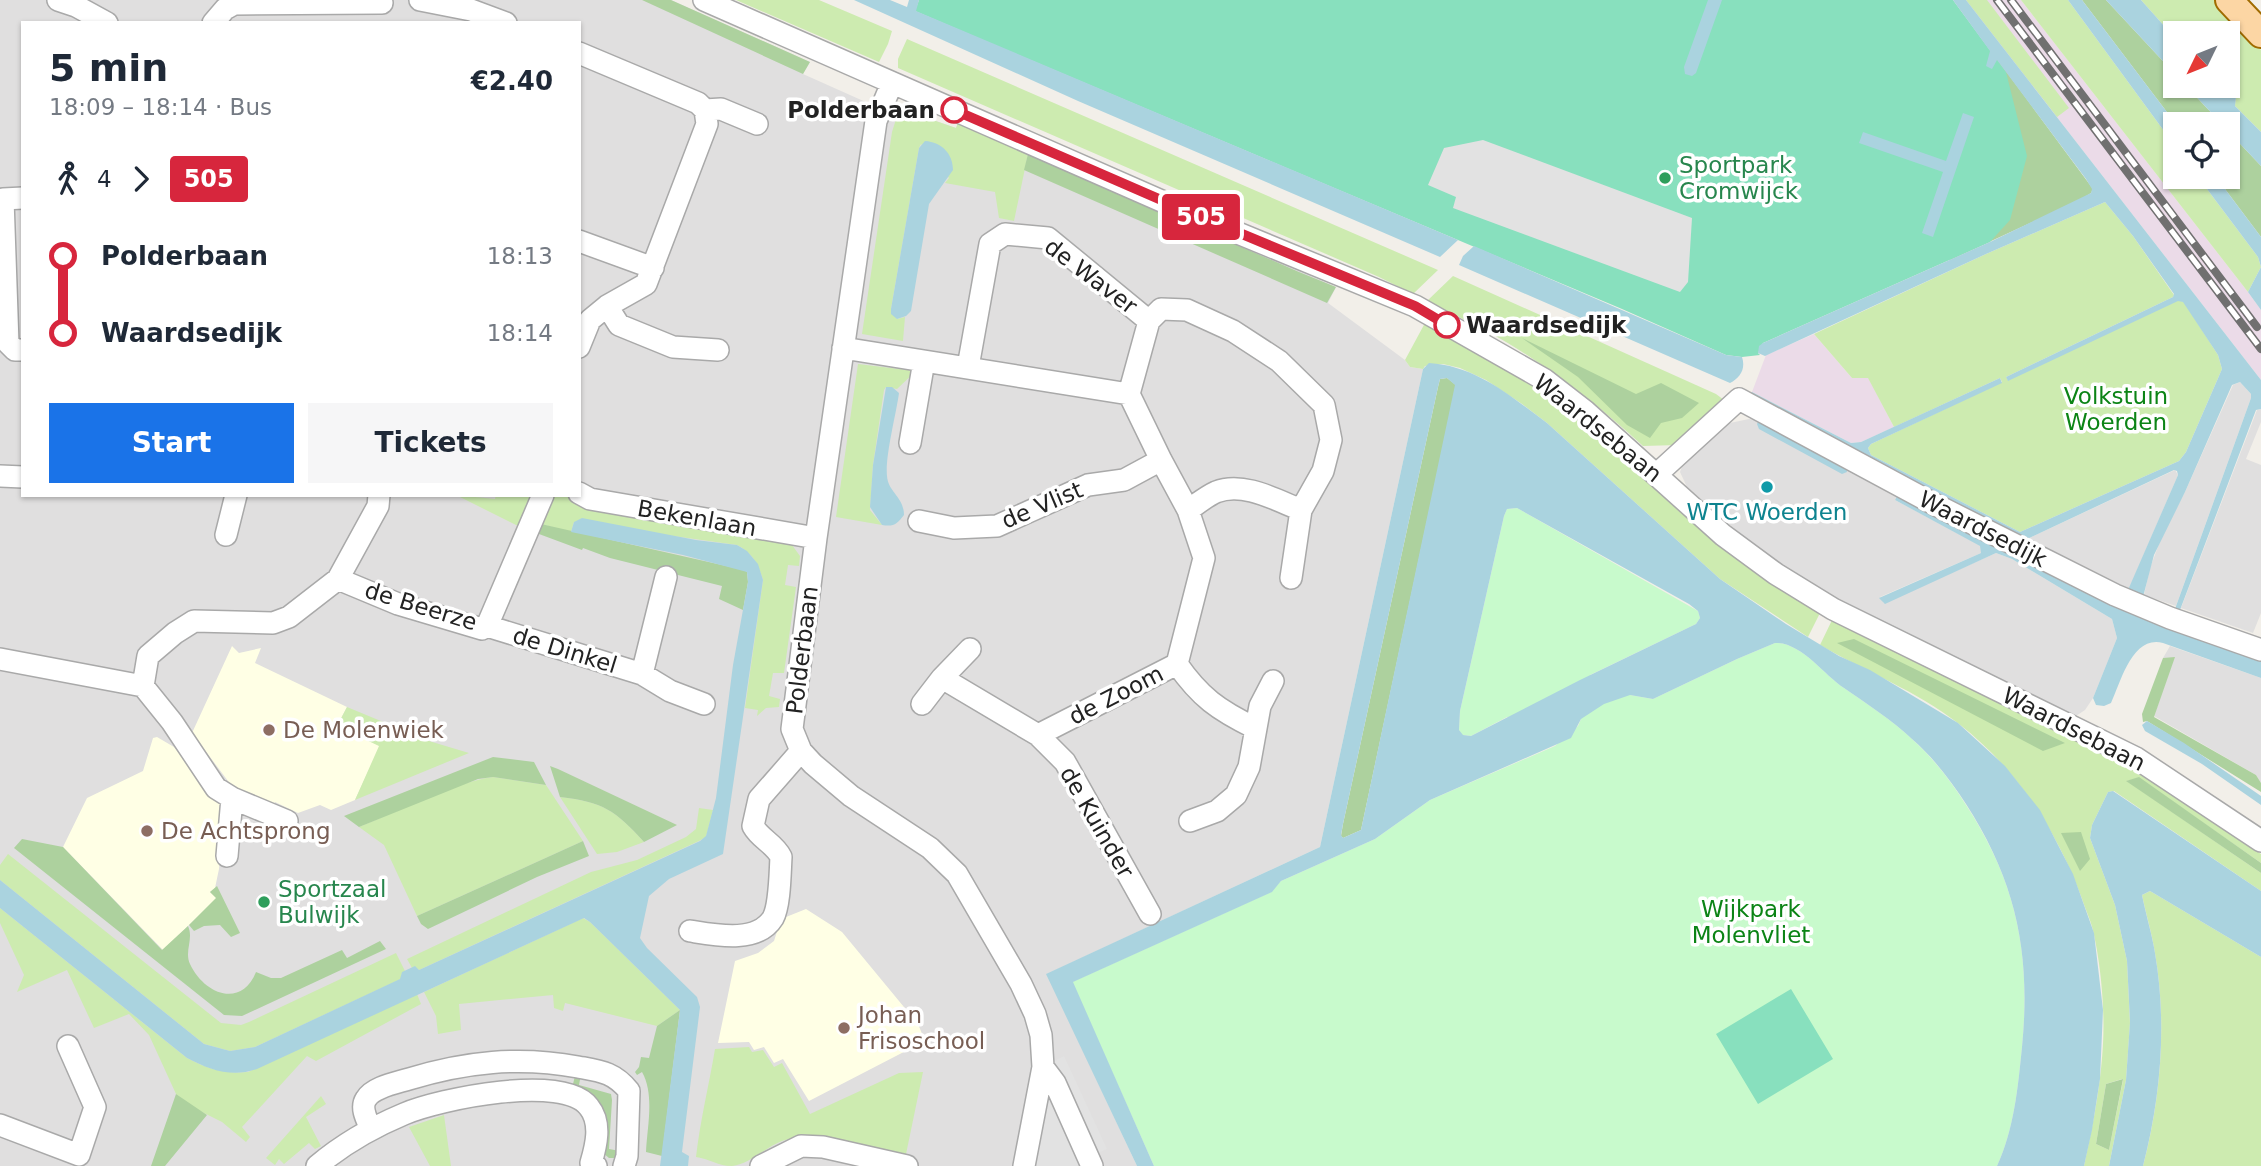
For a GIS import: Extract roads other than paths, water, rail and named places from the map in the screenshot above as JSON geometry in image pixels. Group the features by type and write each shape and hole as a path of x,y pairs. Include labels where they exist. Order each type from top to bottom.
{"main road":[{"path":"2229,0 2261,34"}],"street":[{"path":"58,0 76,6 103,21"},
{"path":"420,0 471,10 501,21"},
{"name":"Waardsebaan","path":"704,0 1182,209 1415,306 1545,380 1585,411 1723,535 1799,588 1833,609 2136,758 2261,841"},
{"path":"215,21 225,9 234,4 383,8"},
{"path":"581,54 698,103 705,110 707,124 646,284 607,306 590,320 581,342"},
{"name":"Polderbaan","path":"801,751 792,729 816,538 876,121 892,83"},
{"path":"705,110 721,109 757,124"},
{"path":"6,197 8,343 15,350 21,350"},
{"name":"de Waver","path":"968,367 990,244 1005,234 1048,238 1149,321"},
{"path":"581,242 653,268"},
{"path":"607,306 619,325 673,347 719,350"},
{"path":"843,348 1129,394 1149,321 1161,309 1187,310 1233,331 1279,361 1324,405 1331,440 1322,471 1301,510 1291,578"},
{"path":"910,443 924,361"},
{"name":"de Zoom","path":"1038,735 1177,664 1204,558 1188,510 1129,394"},
{"name":"Waardsedijk","path":"1657,474 1739,399 1934,504 2115,595 2170,618 2261,650"},
{"name":"de Vlist","path":"919,521 954,528 997,526 1088,485 1124,480 1161,460"},
{"path":"0,476 21,477"},
{"path":"1188,510 1217,491 1241,489 1262,494 1301,510"},
{"name":"Bekenlaan","path":"581,494 590,499 816,538"},
{"path":"226,535 236,497"},
{"path":"338,579 378,506 379,497"},
{"name":"de Beerze","path":"143,686 148,656 194,621 273,623 289,617 338,579 398,604 482,629 487,626 542,497"},
{"name":"de Dinkel","path":"642,674 666,578"},
{"name":"de Dinkel","path":"487,626 642,674 670,691 704,704"},
{"path":"922,704 970,649"},
{"path":"0,659 143,686 172,722 216,788 232,798 288,821"},
{"path":"1177,664 1195,689 1225,714 1255,728"},
{"path":"942,678 1038,735"},
{"path":"1190,821 1217,811 1236,795 1249,766 1260,706 1273,681"},
{"name":"de Kuinder","path":"1038,735 1065,762 1150,914"},
{"path":"691,931 743,936 767,925 775,916 781,858 778,850 758,834 753,826 759,799 801,751 850,796 930,848 957,874 1021,984 1041,1035 1043,1066 1024,1166"},
{"path":"227,856 232,798"},
{"path":"0,1125 80,1160 95,1107 68,1046"},
{"path":"371,1129 363,1102 370,1093 398,1082 475,1063 534,1060 563,1064 614,1075 629,1091 627,1156 624,1166"},
{"path":"562,1093 563,1064"},
{"path":"1043,1066 1055,1083 1092,1166"},
{"path":"317,1166 371,1129 407,1112 444,1101 490,1093 562,1093 574,1095 587,1104 594,1114 597,1128 592,1165"},
{"path":"761,1166 802,1146 823,1147 907,1166"}],"water":[{"path":"854,0 890,0 907,7 909,0 919,0 916,11 1458,240 1440,257 1078,101"},
{"path":"1708,0 1722,0 1696,73 1692,76 1685,74 1684,67"},
{"path":"1953,0 1966,0 2261,380 2261,409 2256,410 2180,610 2175,609 2251,398 2251,394 2240,382 2232,385 2154,555 2143,597 2128,590 2178,475 2177,471 2174,470 2023,541 1750,395 1752,392 1851,443 1861,442 2000,378 2002,383 1871,444 1868,448 1871,455 2020,532 2179,461 2186,452 2222,369 2218,355 2183,302 2178,301 2008,381 2006,377 2173,297 2174,294 2133,236 2105,202 1765,356 1758,353 1759,346 1763,343 1990,242 2091,193 2092,189 2086,179 1997,60 1992,69 1986,66 1990,51"},
{"path":"2068,0 2082,0 2167,112 2163,112 2163,130"},
{"path":"2106,0 2141,0 2163,25 2163,61"},
{"path":"2197,98 2236,98 2235,106 2261,132 2261,166 2240,144 2240,112 2211,112"},
{"path":"1963,113 1974,117 1933,237 1922,233 1943,172 1859,143 1863,132 1946,161"},
{"path":"925,141 941,146 949,154 953,170 929,204 911,311 897,319 891,314 891,309 919,148"},
{"path":"2207,189 2225,189 2261,237 2261,267 2258,257"},
{"path":"1474,246 1726,355 1742,357 1741,373 1730,383 1459,265 1463,256"},
{"path":"2261,267 2261,310 2248,292"},
{"path":"1429,363 1446,365 1478,376 1506,393 1547,423 1720,579 1786,624 1958,723 2005,766 2040,810 2073,874 2094,933 2103,1010 2100,1079 2084,1166 1997,1166 2008,1138 2017,1093 2024,1013 2022,951 2009,891 1998,862 1966,804 1934,761 1904,732 1836,682 1803,653 1785,644 1775,643 1653,699 1630,695 1604,704 1581,719 1571,738 1430,800 1375,839 1281,881 1272,892 1073,982 1154,1166 1137,1166 1046,974 1320,847 1423,369","holes":["1447,378 1455,385 1361,830 1343,838 1343,824 1438,387 1440,379","1517,508 1689,604 1698,611 1700,618 1696,624 1471,736 1463,735 1459,730 1460,711 1504,516 1507,509"]},
{"path":"886,387 892,387 899,393 889,447 887,476 904,515 890,526 882,525 870,507 873,465"},
{"path":"1759,420 1846,466 1847,472 1842,474 1759,429"},
{"path":"1898,494 2116,607 2261,659 2261,678 2163,643 2152,642 2143,646 2129,662 2111,703 2096,705 2093,698 2117,638 2112,619 2012,559 1996,553 1885,604 1879,598 1981,553 1980,546 1895,500"},
{"path":"582,518 696,540 737,545 747,551 758,564 763,580 723,854 669,879 649,896 640,938 697,997 700,1007 682,1152 689,1156 688,1166 660,1166 680,1010 584,918 257,1069 230,1073 187,1058 0,908 0,880 204,1044 230,1051 255,1047 400,979 402,972 415,966 419,970 700,841 706,836 716,798 733,665 748,582 747,572 683,555 571,532 574,522"},
{"path":"2147,721 2261,796 2261,805 2202,764 2145,731 2142,725"},
{"path":"2113,791 2261,891 2261,957 2150,891 2142,895 2155,953 2161,1006 2158,1087 2143,1166 2109,1166 2126,1080 2130,1022 2127,961 2115,905 2090,838 2092,825 2108,792"}],"railway":[{"path":"1997,0 2261,349"},
{"path":"2011,0 2257,327"}],"place":[{"name":"Polderbaan","path":"954,110"},
{"name":"Sportpark Cromwijck","path":"1665,178"},
{"name":"Waardsedijk","path":"1447,325"},
{"name":"WTC Woerden","path":"1767,487"},
{"name":"De Molenwiek","path":"269,730"},
{"name":"De Achtsprong","path":"147,831"},
{"name":"Sportzaal Bulwijk","path":"264,902"},
{"name":"Johan Frisoschool","path":"844,1028"}],"park label":[{"name":"Volkstuin Woerden","path":"2116,409"},
{"name":"Wijkpark Molenvliet","path":"1751,922"}]}
